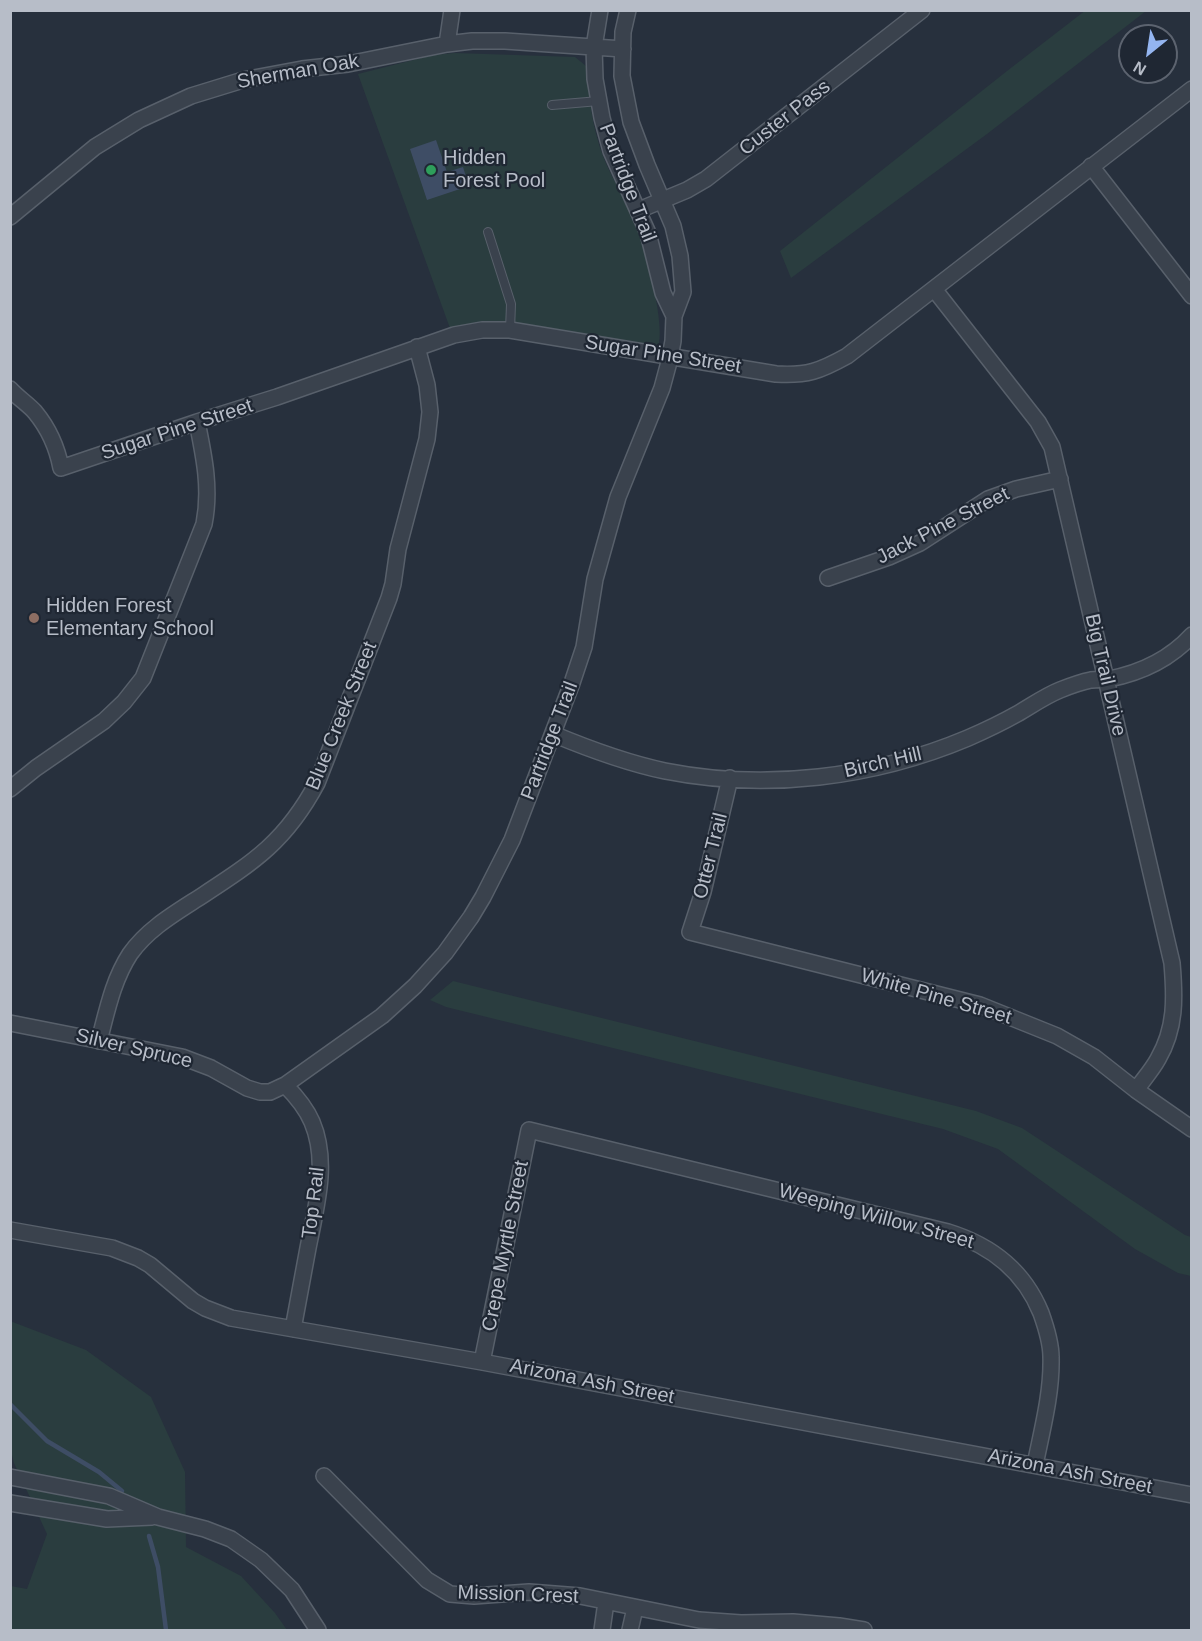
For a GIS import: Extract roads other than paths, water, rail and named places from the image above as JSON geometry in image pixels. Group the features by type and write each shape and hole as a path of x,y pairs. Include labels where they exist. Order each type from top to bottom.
{"street":[{"path":"447,44 452,10"},
{"name":"Partridge Trail","path":"600,10 594,47 595,78 602,118 611,151 648,233 663,293 674,316"},
{"name":"Partridge Trail","path":"285,1085 382,1016 416,986 445,953 471,917 507,849 553,734 584,647 595,579 618,497 662,388 673,341 674,316 683,292 680,256 673,226 647,165 632,122 622,76 623,32 628,10"},
{"name":"Custer Pass","path":"639,210 706,180 922,10"},
{"name":"Sherman Oak","path":"10,217 95,147 139,120 191,96 243,80 302,69 348,64 472,41 623,48"},
{"name":"Sugar Pine Street","path":"10,389 34,411 48,430 62,468 197,422 277,398 417,347 454,335 482,330 510,330 776,374 795,375 823,369 847,356 1191,89"},
{"path":"1091,166 1191,296"},
{"name":"Big Trail Drive","path":"934,288 1038,422 1052,447 1172,963 1175,992 1172,1020 1164,1047 1136,1090"},
{"name":"Blue Creek Street","path":"99,1041 117,980 123,966 139,943 160,923 264,853 294,820 318,783 393,584 398,549 427,440 430,412 427,385 417,347"},
{"path":"10,789 115,712 143,678 204,524 207,485 203,448 197,422"},
{"name":"Jack Pine Street","path":"828,578 889,557 920,543 988,499 1016,489 1060,479"},
{"name":"Birch Hill","path":"553,734 645,766 707,777 755,780 809,778 864,770 917,757 968,738 1062,689 1089,680 1106,679 1145,669 1174,651 1191,635"},
{"name":"Otter Trail","path":"690,932 703,892 730,778"},
{"name":"White Pine Street","path":"690,932 980,1005 1057,1036 1094,1058 1191,1129"},
{"name":"Silver Spruce","path":"10,1023 182,1057 212,1068 247,1088 260,1092 270,1092 285,1085"},
{"name":"Top Rail","path":"285,1085 299,1100 312,1122 320,1153 319,1193 292,1329"},
{"name":"Crepe Myrtle Street","path":"482,1362 529,1130"},
{"name":"Weeping Willow Street","path":"529,1130 948,1232 987,1248 1020,1276 1036,1300 1047,1327 1052,1355 1050,1384 1035,1466"},
{"name":"Arizona Ash Street","path":"10,1230 125,1252 150,1265 182,1293 205,1308 231,1318 482,1362 1191,1495"},
{"path":"10,1476 108,1496 158,1517 205,1529 231,1539 261,1560 292,1590 318,1630"},
{"name":"Mission Crest","path":"324,1476 427,1580 450,1594 474,1596 529,1592 580,1596 699,1620 741,1623 793,1622 864,1630"},
{"path":"54,1510 60,1486"},
{"path":"10,1503 107,1519 158,1517"},
{"path":"602,1630 606,1602"},
{"path":"630,1630 635,1608"}],"lane":[{"path":"552,105 599,101"},
{"path":"488,232 511,304 510,330"}],"water":[{"name":"Hidden Forest Pool","path":"436,140 447,172 463,167 469,186 427,200 410,149"}],"waterway":[{"path":"10,1404 47,1441 99,1472 122,1491"},
{"path":"149,1536 158,1567 166,1630"}],"place":[{"name":"Hidden Forest Pool","path":"431,170"},
{"name":"Hidden Forest Elementary School","path":"34,618"}]}
